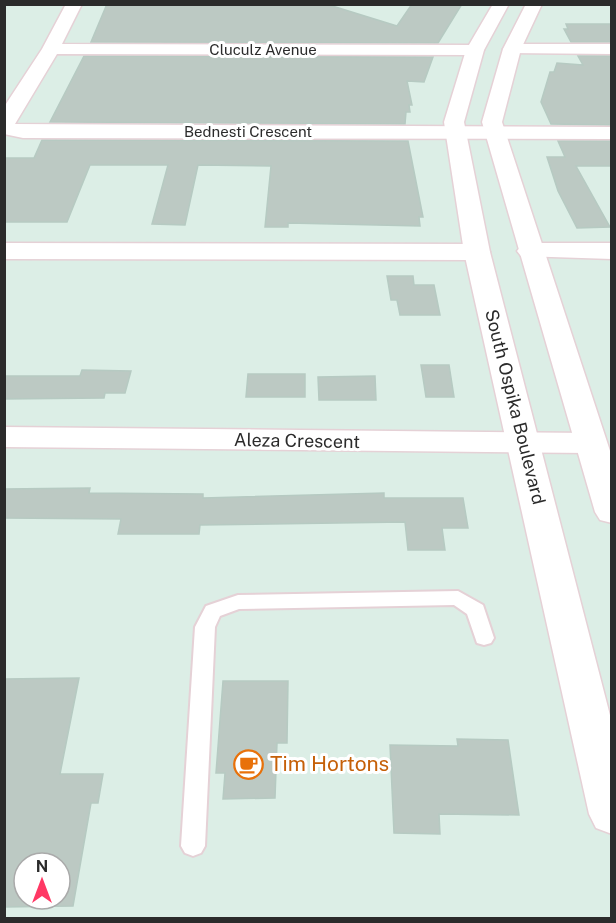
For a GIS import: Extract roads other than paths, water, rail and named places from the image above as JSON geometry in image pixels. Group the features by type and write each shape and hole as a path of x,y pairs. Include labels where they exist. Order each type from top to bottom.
{"street":[{"name":"Bednesti Crescent","path":"74,4 51,50 4,123 6,128 23,132 612,133"},
{"name":"South Ospika Boulevard","path":"501,4 475,50 454,122 477,252 612,814"},
{"path":"534,4 512,49 492,122 612,512"},
{"path":"512,49 612,49"},
{"name":"Cluculz Avenue","path":"51,50 475,50"},
{"path":"4,251 477,252"},
{"path":"530,251 612,251"},
{"name":"Aleza Crescent","path":"4,438 590,443"}],"lane":[{"path":"193,846 205,627 213,611 238,602 458,598 476,610 484,638"}],"place":[{"name":"Tim Hortons","path":"249,764"}]}
